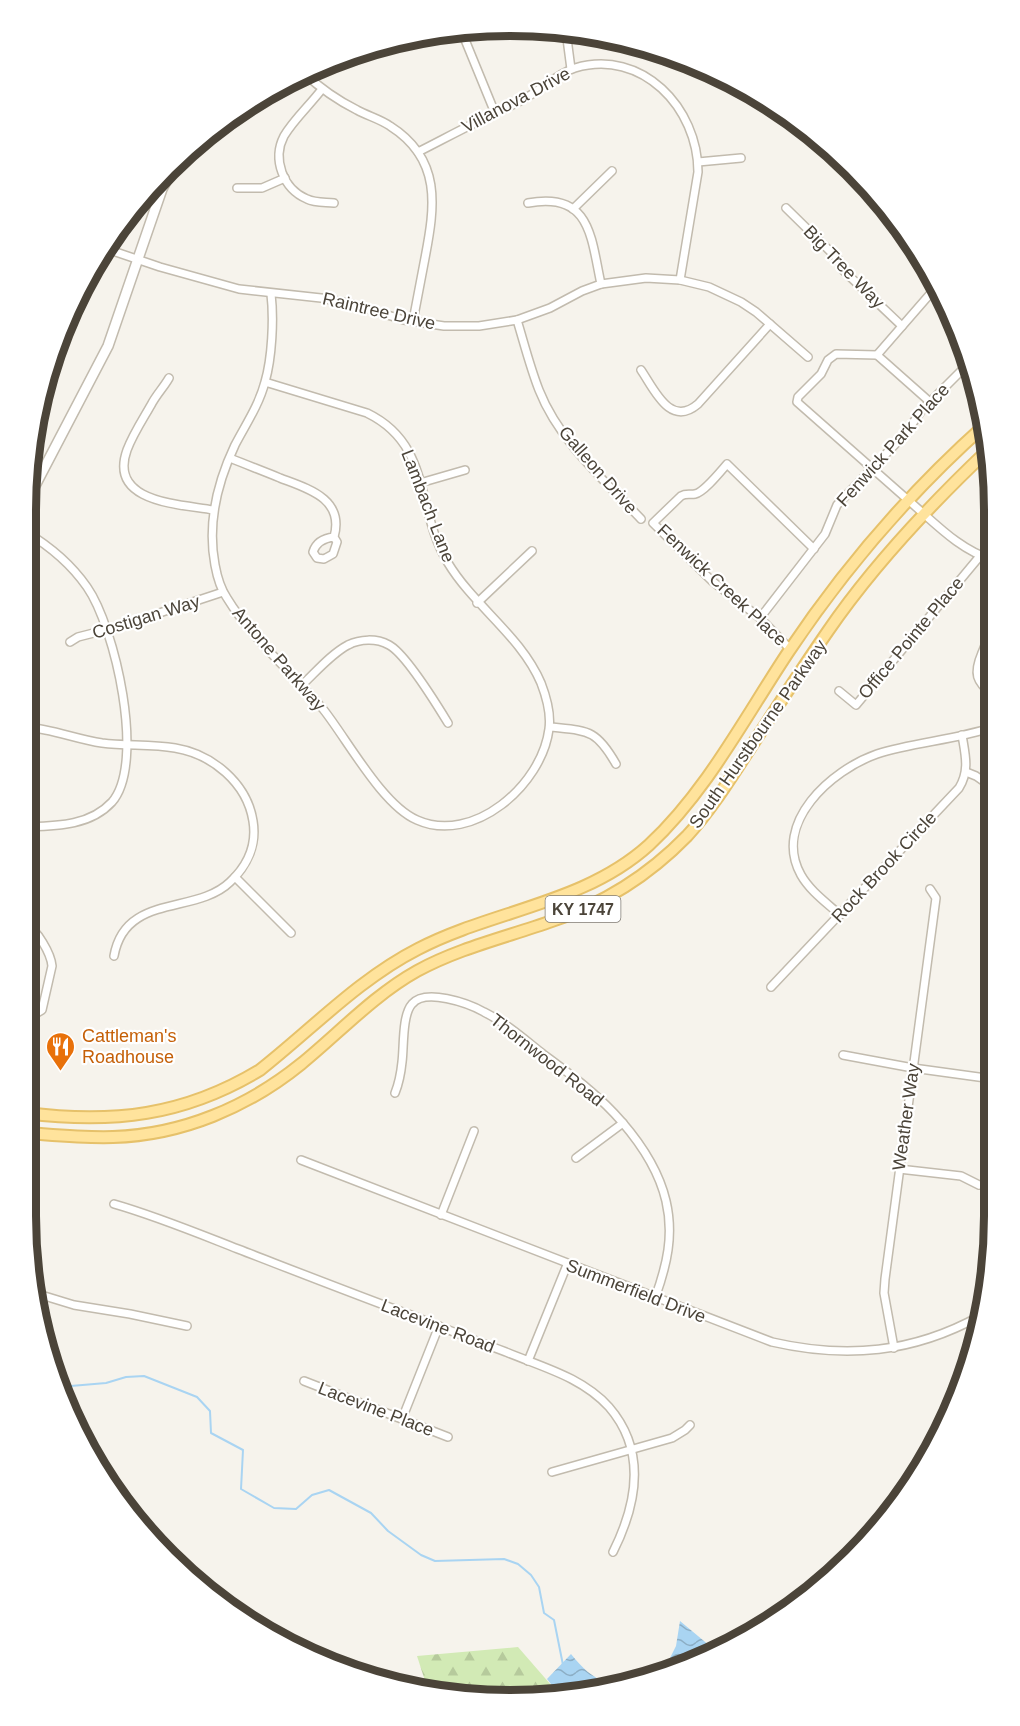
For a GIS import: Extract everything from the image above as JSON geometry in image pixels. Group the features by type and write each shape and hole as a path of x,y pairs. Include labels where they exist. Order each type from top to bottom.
{"main road":[{"name":"South Hurstbourne Parkway","path":"36,1114 110,1118 137,1116 208,1096 260,1070 388,965 448,935 567,894 625,863 646,847 678,815 698,789 790,649 865,550 909,501 977,433"},
{"name":"South Hurstbourne Parkway","path":"36,1133 113,1137 142,1135 200,1121 244,1102 269,1087 300,1065 387,990 418,971 457,953 579,911 630,883 671,852 706,814 830,628 923,515 981,457"}],"street":[{"path":"464,38 495,113"},
{"path":"567,40 572,69"},
{"name":"Villanova Drive","path":"418,152 526,98 572,69 585,65 611,66 639,74 657,85 673,99 693,135 698,162 680,280"},
{"path":"312,80 340,101 393,128 418,152 429,177 433,193 433,212 413,321"},
{"path":"322,89 282,141 280,162 285,178 295,191 306,199 334,203"},
{"path":"698,162 741,158"},
{"path":"573,209 612,171"},
{"path":"237,188 262,188 285,178"},
{"path":"37,482 108,346 162,188"},
{"path":"528,203 556,201 573,209 585,222 590,230 601,284"},
{"name":"Big Tree Way","path":"786,208 838,259 842,269 902,326"},
{"name":"Raintree Drive","path":"113,251 214,284 271,294 321,298 348,303 399,319 463,327 517,320 550,308 601,284 639,278 680,280 709,287 748,307 808,357"},
{"path":"877,355 931,293"},
{"name":"Antone Parkway","path":"271,294 270,349 265,382 230,458 213,510 212,550 223,592 241,618 325,712 393,803 407,815 431,825 450,826 465,823 487,814 503,803 522,786 536,767 546,746 550,727"},
{"name":"Galleon Drive","path":"517,320 540,393 553,416 578,452 641,519"},
{"path":"641,370 664,404 675,411 686,411 698,404 770,324"},
{"path":"930,402 877,355 836,354 832,356 821,374 796,400 923,515 956,541 984,557"},
{"name":"Fenwick Park Place","path":"760,618 825,534 837,505 905,434 922,410 963,369"},
{"path":"169,378 157,394 127,449 124,461 126,474 134,488 146,497 213,510"},
{"name":"Lambach Lane","path":"265,382 355,409 380,420 393,430 407,447 434,534 444,558 458,581 515,643 534,669 545,696 550,727"},
{"path":"230,458 313,491 324,498 335,516 334,537"},
{"name":"Fenwick Creek Place","path":"790,649 760,618 712,581 653,523 681,496 694,494 704,488 727,464 814,549"},
{"path":"420,483 465,470"},
{"path":"36,538 52,549 72,568 88,588 108,630 123,697 126,762 123,784 107,807 75,823 36,826"},
{"path":"477,603 532,551"},
{"name":"Office Pointe Place","path":"839,691 855,705 980,556"},
{"name":"Costigan Way","path":"70,642 78,637 108,630 223,592"},
{"path":"302,685 338,651 350,644 369,640 379,641 389,645 401,656 448,723"},
{"path":"984,647 976,666 977,677 984,686"},
{"path":"550,727 585,731 595,736 608,749 616,764"},
{"path":"36,728 101,743 167,747 203,757 220,768 239,786 252,813 254,831 248,859 228,885 215,892 147,913 118,939 114,956"},
{"path":"840,915 806,883 794,855 798,822 807,805 842,772 872,756 984,729"},
{"path":"962,735 966,772 984,782"},
{"name":"Rock Brook Circle","path":"771,987 959,788 966,772"},
{"path":"235,877 291,933"},
{"name":"Weather Way","path":"894,1348 884,1293 885,1279 936,898 930,889"},
{"path":"36,931 52,966 42,1010 36,1014"},
{"name":"Thornwood Road","path":"395,1093 402,1065 406,1015 412,1004 427,997 457,1002 484,1011 504,1023 592,1091 623,1123 650,1162 666,1200 670,1242 665,1270 655,1298"},
{"path":"843,1055 984,1078"},
{"path":"576,1158 623,1123"},
{"path":"441,1215 474,1131"},
{"name":"Summerfield Drive","path":"301,1160 756,1337 801,1349 865,1352 894,1348 934,1337 972,1320"},
{"path":"899,1169 961,1176 979,1185"},
{"name":"Lacevine Road","path":"114,1204 185,1228 439,1326 576,1380 595,1393 620,1422 631,1450 635,1469 633,1501 613,1552"},
{"path":"528,1361 567,1264"},
{"path":"43,1296 74,1305 187,1326"},
{"path":"402,1419 439,1326"},
{"name":"Lacevine Place","path":"304,1381 448,1437"},
{"path":"552,1472 677,1436 690,1425"}],"green space":[{"path":"518,1647 553,1688 479,1689 425,1682 417,1656"}],"water":[{"path":"680,1621 710,1646 668,1663 676,1646"},
{"path":"571,1654 588,1672 602,1681 554,1688 547,1679"}],"waterway":[{"path":"68,1386 106,1383 126,1377 144,1376 197,1397 210,1411 211,1433 243,1450 241,1489 274,1508 296,1509 312,1495 329,1490 371,1513 388,1531 421,1555 435,1561 504,1559 518,1564 531,1575 539,1587 544,1613 554,1620 563,1665"}],"place":[{"name":"Cattleman's Roadhouse","path":"61,1072"}]}
